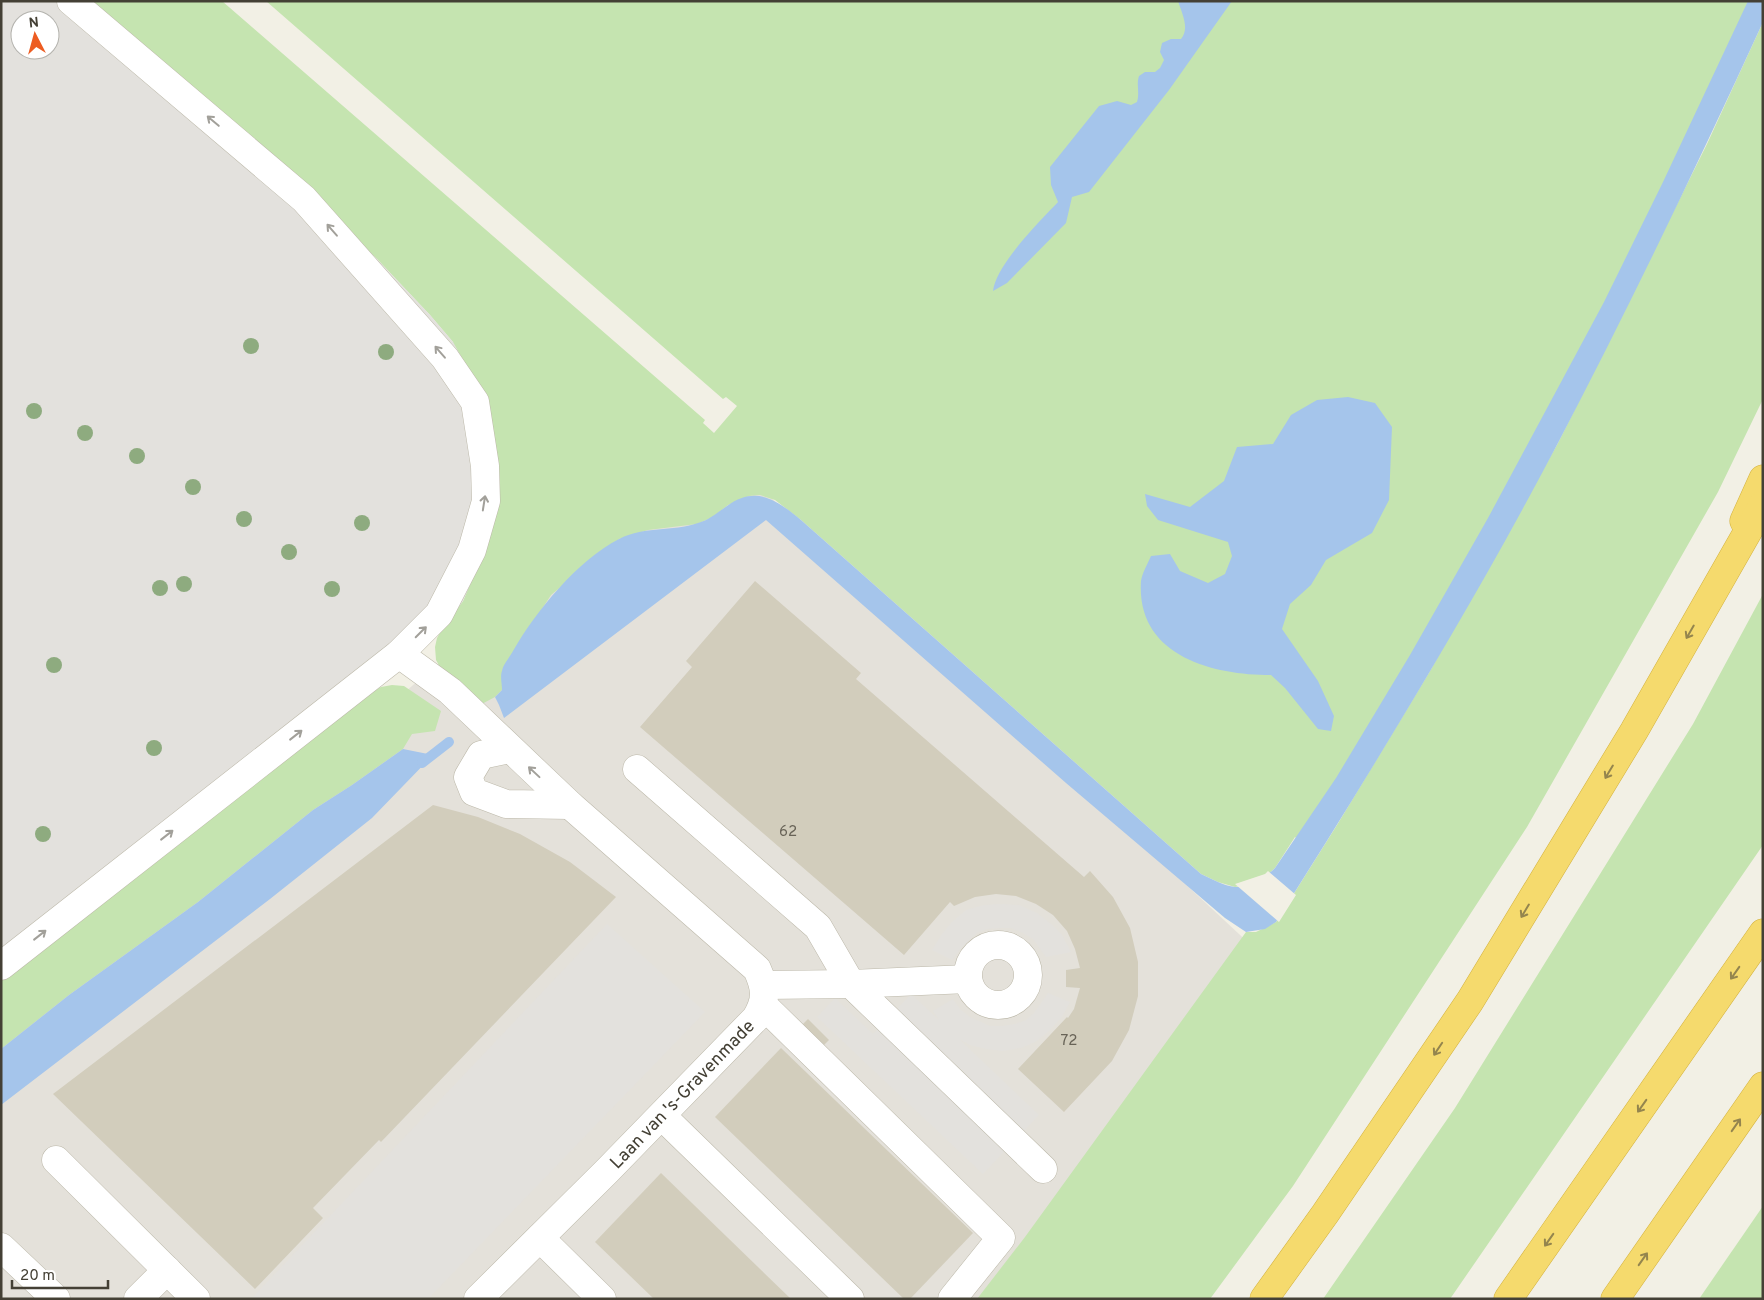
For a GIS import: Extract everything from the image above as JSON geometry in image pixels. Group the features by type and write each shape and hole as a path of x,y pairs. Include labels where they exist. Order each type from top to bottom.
{"highway":[{"path":"1714,589 1763,479"},
{"path":"1264,1299 1325,1214 1470,1002 1634,730 1763,505"},
{"path":"1508,1299 1763,933"},
{"path":"1615,1299 1763,1086"}],"street":[{"path":"1,966 399,654 439,614 472,550 486,501 484,466 475,402 445,358 304,199 71,1"},
{"path":"399,654 450,692 570,805 757,968 764,995 1001,1238 952,1299"},
{"path":"510,749 481,755 468,776 474,792 506,804 570,805"},
{"path":"637,769 818,927 851,984 1043,1169"},
{"path":"764,995 851,984 968,979"},
{"name":"Laan van 's-Gravenmade","path":"478,1299 662,1116 756,1018 764,995"},
{"path":"662,1116 850,1299"},
{"path":"56,1160 196,1299"},
{"path":"540,1238 602,1299"},
{"path":"1,1247 56,1299"},
{"path":"138,1299 167,1270"}],"shaded area":[{"path":"1,1 89,1 263,153 377,259 453,342 472,376 481,559 463,601 442,629 372,692 1,980"},
{"path":"706,437 1254,948 978,1299 1,1299 1,1034"},
{"path":"984,905 1019,905 1037,913 1062,935 1071,952 1046,957 1033,939 1011,928 987,929 977,933 960,949 952,960 932,950 952,922 966,910"},
{"path":"607,924 705,1012 428,1299 251,1299"},
{"path":"1048,993 1070,1002 1062,1017 1037,1041 1021,1048 1003,1051 970,1045 959,1039 1039,1115 983,1174 817,1017 835,998 873,1034 911,994 939,1020 933,1011 953,999 960,1009 970,1017 990,1026 1002,1026 1026,1020 1034,1013"}],"green space":[{"path":"89,1 222,1 705,420 703,423 714,433 737,406 726,397 723,399 266,1 1762,1 1526,480 1308,848 1295,837 1275,868 1266,876 1235,887 1201,874 801,520 775,500 760,495 749,496 728,505 713,517 697,524 648,530 619,539 551,595 502,671 502,690 495,697 478,706 442,671 436,660 435,647 442,629 463,601 481,559 453,342 377,259"},
{"path":"1763,22 1763,399 1718,492 1527,827 1293,1186 1210,1299 977,1299 1025,1237 1246,932 1256,932 1276,922 1337,825 1430,671 1558,443 1707,144"},
{"path":"1763,594 1763,845 1450,1299 1323,1299 1455,1108 1693,724"},
{"path":"392,685 404,686 441,711 435,731 412,734 403,749 313,810 198,902 69,995 1,1049 1,980 372,692 381,687"},
{"path":"1763,1206 1763,1299 1699,1299"}],"water":[{"path":"1178,1 1232,1 1169,90 1089,192 1072,197 1066,223 1007,283 993,291 1002,269 1019,244 1058,202 1051,185 1050,167 1099,106 1117,101 1131,105 1137,102 1139,76 1145,72 1155,72 1160,68 1164,60 1160,52 1162,43 1171,39 1181,39 1184,35 1185,26"},
{"path":"1748,1 1763,1 1763,22 1663,234 1558,443 1492,565 1386,745 1276,922 1265,929 1246,932 1225,918 1066,783 766,520 504,718 495,697 502,690 501,675 504,666 522,636 546,604 559,588 588,560 604,548 629,535 698,523 738,500 757,496 775,501 801,520 1201,874 1222,884 1235,887 1246,886 1262,878 1275,868 1336,778 1410,655 1488,518 1604,302"},
{"path":"1348,397 1375,403 1392,427 1389,500 1372,533 1326,560 1311,585 1290,604 1282,629 1318,681 1334,716 1331,731 1318,729 1285,688 1271,675 1225,671 1202,665 1182,656 1164,643 1151,627 1143,606 1141,581 1151,556 1170,554 1180,571 1208,583 1225,574 1232,556 1228,542 1158,520 1147,506 1145,494 1190,507 1224,481 1237,447 1273,444 1291,415 1317,400"},
{"path":"403,749 433,755 372,818 270,899 1,1105 1,1049 69,995 198,902 313,810"}],"pier":[{"path":"1268,871 1296,895 1279,922 1235,884 1265,874"}],"building":[{"path":"755,581 861,673 856,679 1084,877 1090,871 1113,897 1130,928 1138,962 1138,996 1129,1030 1112,1061 1064,1112 1018,1069 1068,1018 1074,1009 1080,988 1066,987 1066,970 1080,968 1075,949 1067,931 1053,915 1036,904 1016,896 996,894 975,897 954,906 950,902 904,955 640,727 692,667 686,661"},
{"path":"433,805 478,817 520,834 570,862 616,897 381,1142 379,1140 313,1208 323,1218 255,1289 53,1094"},
{"path":"808,1019 829,1040 819,1050 797,1030"},
{"path":"781,1048 973,1233 910,1299 904,1299 715,1117"},
{"path":"661,1173 791,1299 654,1299 595,1242"}],"waterway":[{"path":"422,763 449,742"}]}
